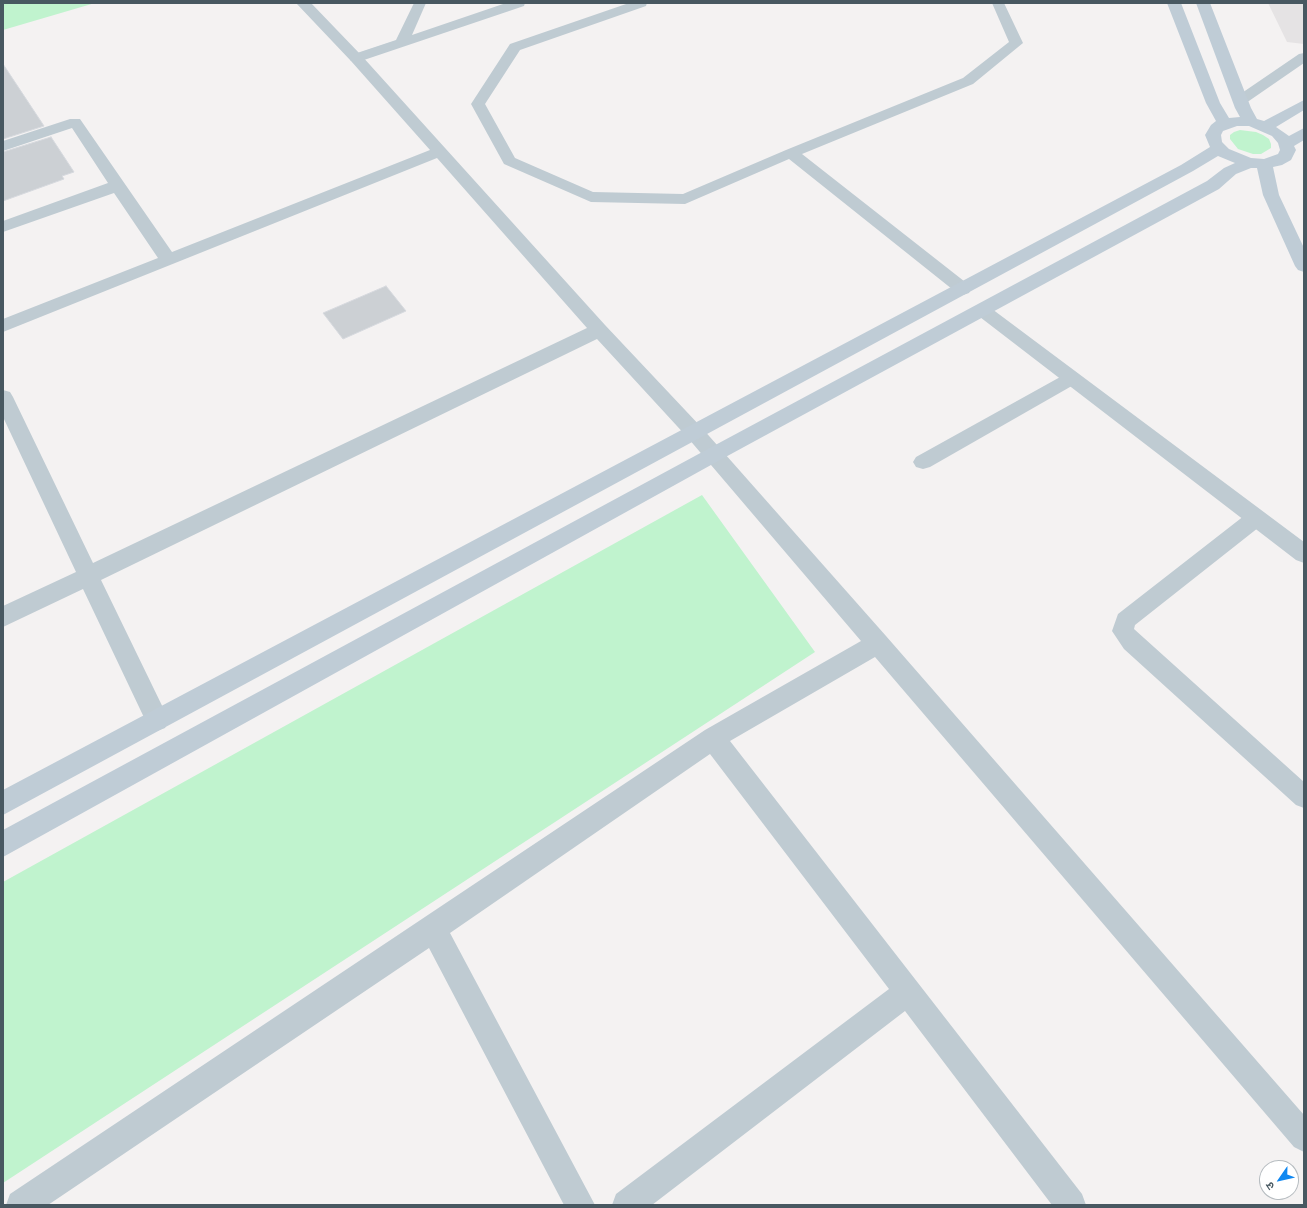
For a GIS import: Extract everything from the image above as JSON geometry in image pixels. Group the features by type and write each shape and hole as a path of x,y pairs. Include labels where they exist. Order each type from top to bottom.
{"street":[{"path":"303,3 356,58 441,151 599,330 695,433 1304,1137"},
{"path":"1174,3 1213,103 1225,123"},
{"path":"1203,3 1243,108 1258,124"},
{"path":"1258,124 1304,104"},
{"path":"3,844 713,455 1213,185 1230,172 1256,164 1276,162 1285,157 1288,150 1286,144 1277,133 1258,124 1237,121 1225,123 1216,128 1213,135 1215,143 1235,158 1256,164 1304,266"},
{"path":"3,146 75,122 168,260"},
{"path":"1286,144 1304,133"},
{"path":"3,803 1188,168 1220,148"},
{"path":"3,326 441,151"},
{"path":"3,227 117,186"},
{"path":"982,310 1304,554"},
{"path":"3,617 599,330"},
{"path":"3,397 157,720"},
{"path":"21,1205 433,929 713,738 878,643"},
{"path":"713,738 1071,1205"},
{"path":"433,929 580,1205"},
{"path":"627,1205 908,992"}],"lane":[{"path":"402,42 420,3"},
{"path":"356,58 519,3"},
{"path":"641,3 516,47 478,104 508,161 591,197 685,199 791,153 968,81 1016,43 998,3"},
{"path":"1241,100 1304,57"},
{"path":"791,153 963,289"},
{"path":"923,462 1071,378"},
{"path":"1256,518 1126,620 1123,631 1132,642 1304,797"}],"shaded area":[{"path":"1268,3 1304,3 1304,44 1287,42"}],"green space":[{"path":"3,3 95,3 3,30"},
{"path":"1240,130 1256,132 1263,135 1269,139 1271,148 1261,154 1253,154 1238,149 1230,139 1230,135"},
{"path":"702,495 815,652 3,1183 3,882"}],"building":[{"path":"3,64 44,126 3,139"},
{"path":"51,137 74,172 62,176 64,179 3,201 3,152"},
{"path":"386,286 406,311 343,339 323,313"}]}
